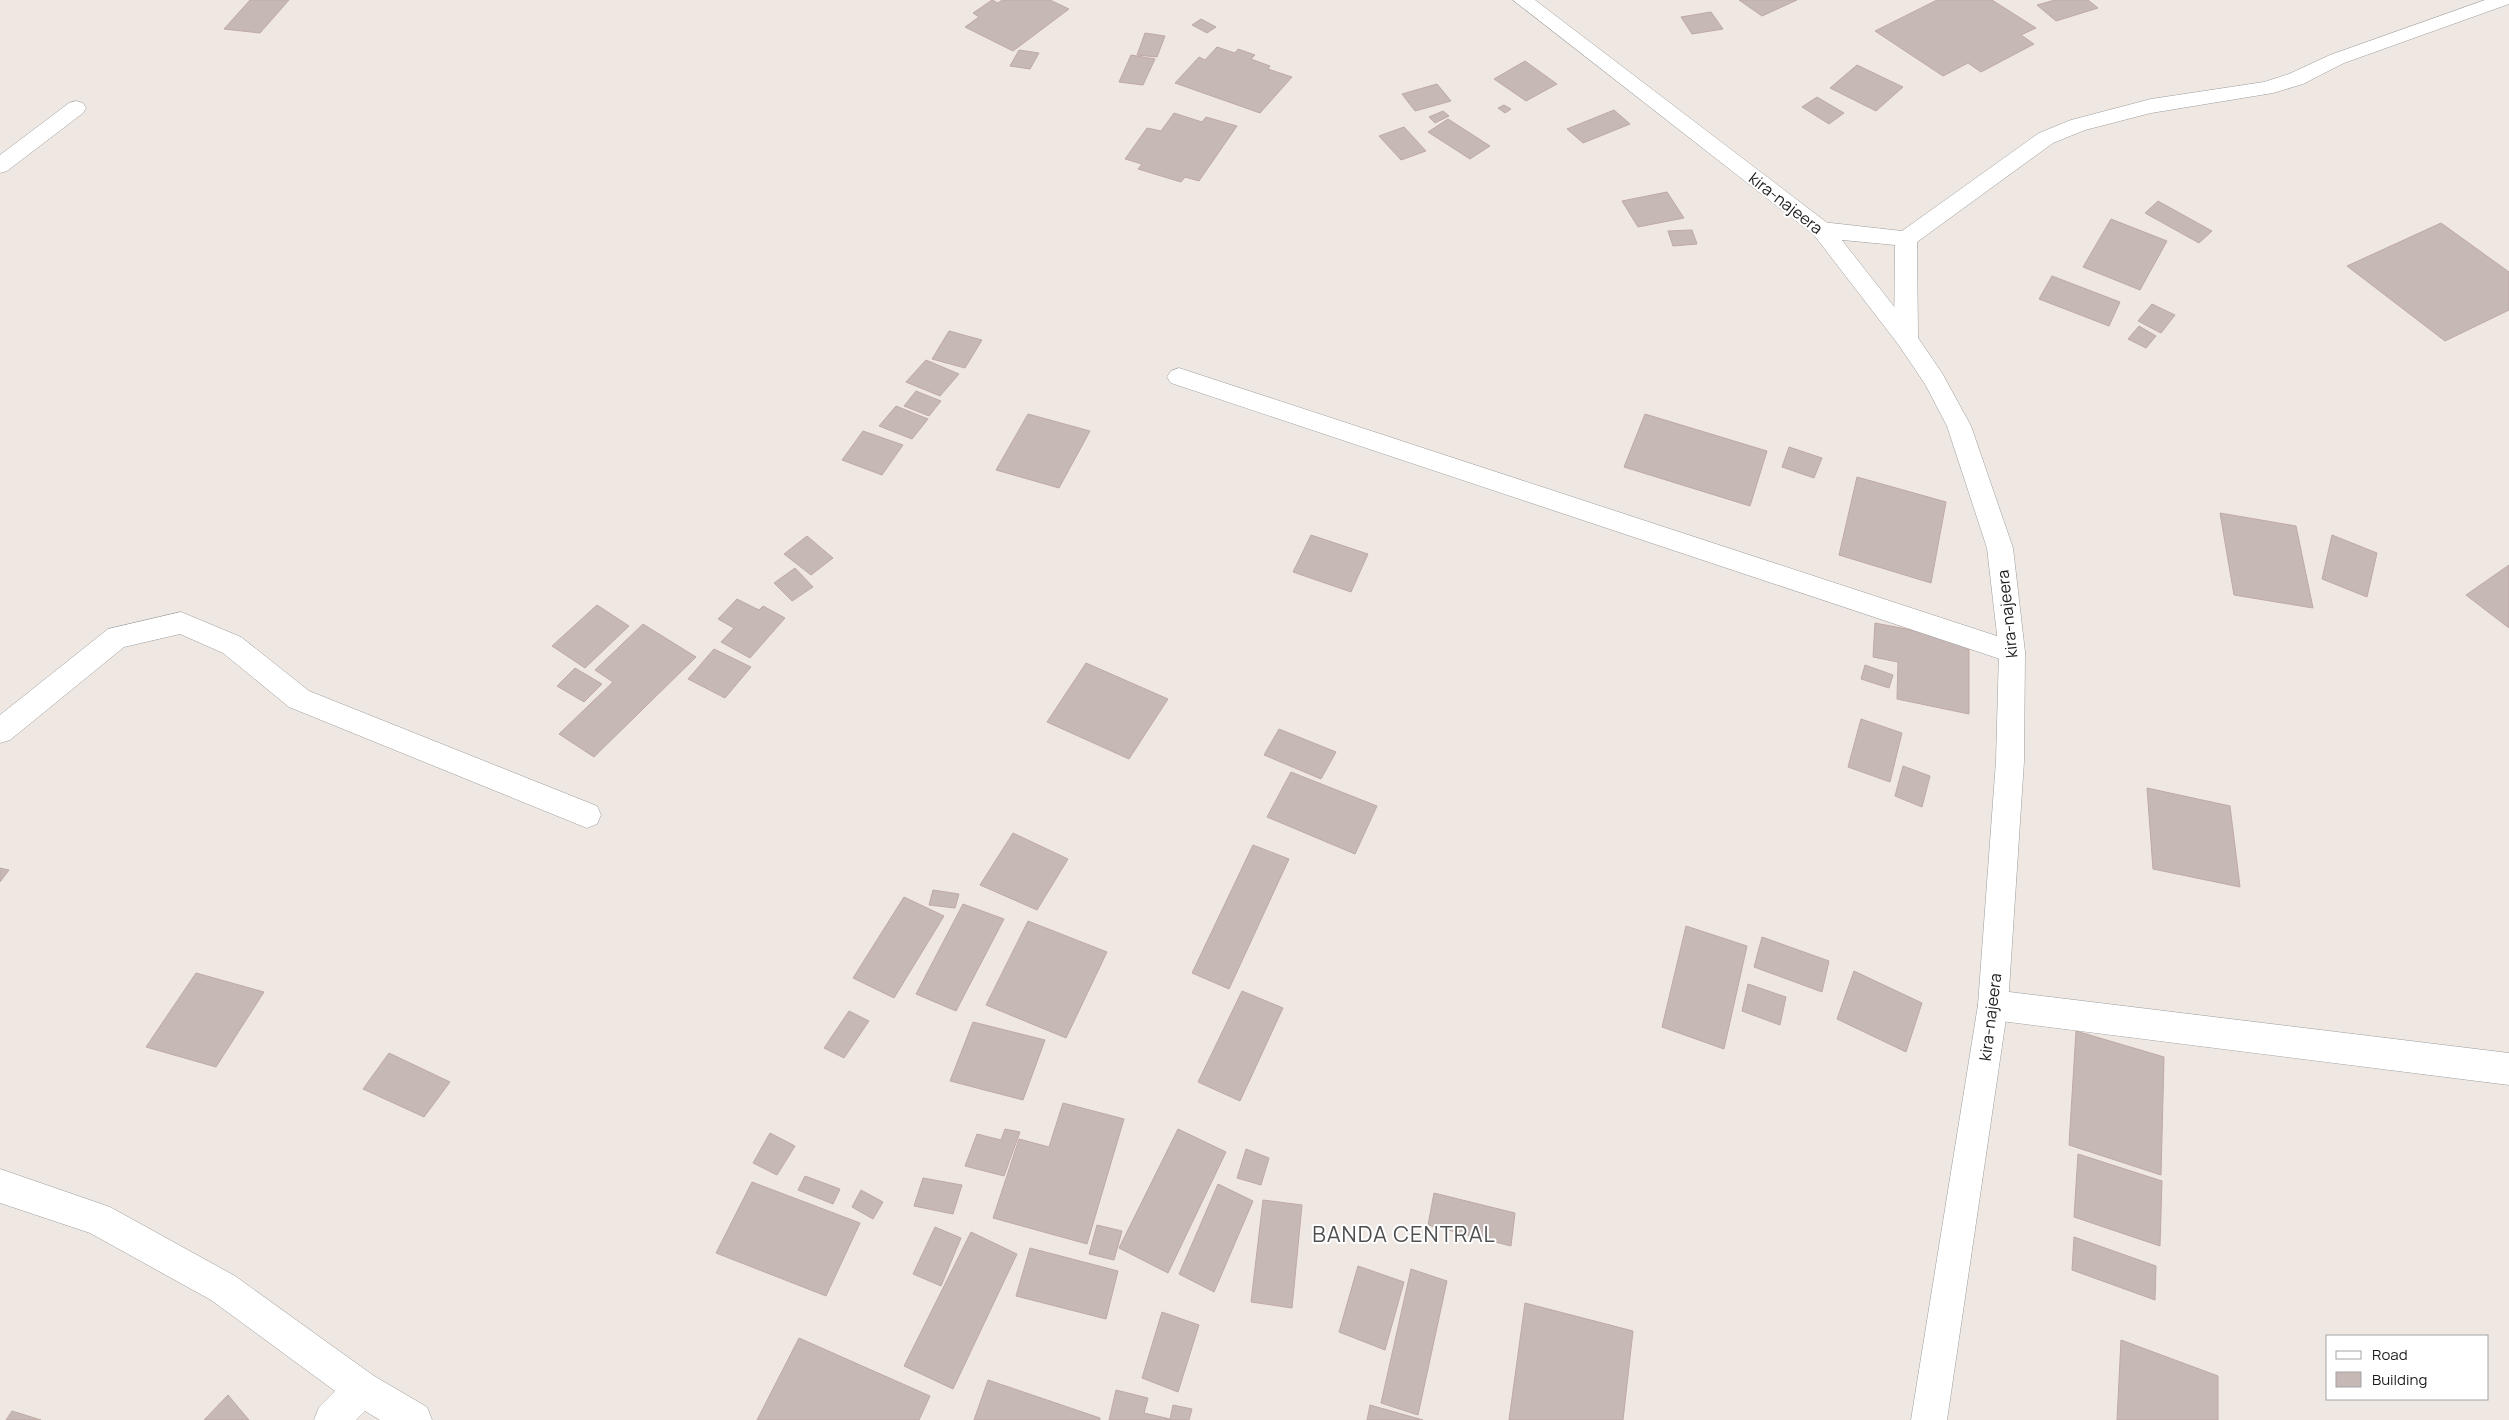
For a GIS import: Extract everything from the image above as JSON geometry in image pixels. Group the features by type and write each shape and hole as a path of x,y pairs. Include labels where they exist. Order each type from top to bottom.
{"street":[{"name":"kira-najeera","path":"1523,0 1822,230 1906,338 1934,379 1959,426 1974,464 2000,548 2012,652 2010,761 1993,1005 1929,1420"},
{"path":"1822,230 1906,239 2046,138 2078,126 2151,106 2266,88 2296,79 2337,59 2502,0"},
{"path":"0,166 76,108"},
{"path":"1906,239 1906,338"},
{"path":"1179,377 2012,652"},
{"path":"0,731 117,637 181,622 232,645 299,699 587,815"},
{"path":"1993,1005 2509,1069"},
{"path":"0,1186 98,1219 223,1288 361,1389 414,1420"},
{"path":"332,1420 361,1389"}],"building":[{"path":"250,0 289,0 260,33 224,29"},
{"path":"992,0 998,3 1002,0 1050,0 1069,9 1013,51 965,27 979,17 973,13"},
{"path":"1739,0 1797,0 1762,16"},
{"path":"1937,0 1992,0 2036,28 2021,35 2034,44 1981,72 1968,63 1943,76 1875,31"},
{"path":"2055,0 2088,0 2098,8 2056,21 2037,5"},
{"path":"1711,12 1723,29 1692,34 1681,17"},
{"path":"1201,19 1216,27 1207,33 1192,25"},
{"path":"1145,33 1165,36 1157,57 1137,55"},
{"path":"1217,47 1235,53 1238,49 1255,55 1251,59 1270,66 1268,69 1292,77 1260,113 1175,83 1199,57 1205,60"},
{"path":"1019,50 1039,53 1030,69 1010,66"},
{"path":"1131,55 1155,59 1143,85 1119,82"},
{"path":"1525,61 1557,84 1526,101 1494,79"},
{"path":"1857,65 1903,87 1876,111 1830,88"},
{"path":"1437,84 1451,101 1415,111 1402,94"},
{"path":"1817,97 1844,113 1829,124 1802,107"},
{"path":"1504,105 1511,109 1505,113 1498,108"},
{"path":"1614,110 1630,124 1583,143 1567,129"},
{"path":"1443,111 1449,116 1435,123 1429,117"},
{"path":"1174,113 1202,122 1206,117 1237,126 1199,181 1185,177 1181,182 1138,169 1142,164 1125,159 1147,128 1161,131"},
{"path":"1448,119 1490,146 1470,159 1428,132"},
{"path":"1404,127 1426,151 1401,160 1379,136"},
{"path":"1667,192 1684,218 1638,227 1622,201"},
{"path":"2158,201 2212,231 2199,243 2145,213"},
{"path":"2111,219 2167,241 2140,290 2083,267"},
{"path":"2441,223 2509,272 2509,310 2445,341 2347,266"},
{"path":"1692,230 1697,244 1673,246 1668,231"},
{"path":"2052,276 2120,302 2109,326 2039,299"},
{"path":"2152,304 2175,315 2161,333 2138,321"},
{"path":"2139,326 2156,336 2146,348 2128,339"},
{"path":"949,331 982,340 965,368 932,359"},
{"path":"926,360 959,374 940,396 906,382"},
{"path":"916,391 941,401 929,416 904,406"},
{"path":"896,406 928,419 912,439 879,426"},
{"path":"1028,414 1090,431 1059,488 996,470"},
{"path":"1645,414 1767,451 1750,506 1624,467"},
{"path":"863,431 903,445 882,475 842,460"},
{"path":"1789,447 1822,458 1814,478 1782,467"},
{"path":"1857,477 1946,502 1931,583 1839,555"},
{"path":"2220,513 2296,526 2313,608 2234,595"},
{"path":"1311,535 1368,554 1351,592 1293,572"},
{"path":"2332,535 2377,553 2367,597 2322,579"},
{"path":"807,536 833,558 811,575 784,554"},
{"path":"2509,565 2509,628 2466,595"},
{"path":"795,568 813,587 792,601 774,583"},
{"path":"737,599 759,610 763,606 785,618 750,658 721,642 734,628 718,619"},
{"path":"597,605 629,626 585,668 552,646"},
{"path":"1875,623 1969,641 1969,714 1897,699 1898,662 1873,657"},
{"path":"643,624 696,657 594,757 559,734 613,682 595,670"},
{"path":"714,649 751,667 725,698 688,679"},
{"path":"1086,663 1168,699 1129,759 1047,722"},
{"path":"1865,665 1893,675 1889,688 1861,679"},
{"path":"575,668 602,684 584,702 557,686"},
{"path":"1861,719 1902,733 1890,782 1848,767"},
{"path":"1279,729 1336,752 1321,779 1264,755"},
{"path":"1903,766 1930,776 1922,807 1895,796"},
{"path":"1291,772 1377,806 1355,854 1267,817"},
{"path":"2147,788 2230,806 2240,887 2153,869"},
{"path":"1013,833 1068,859 1037,910 980,885"},
{"path":"1253,845 1289,859 1229,989 1192,973"},
{"path":"0,868 9,870 0,882"},
{"path":"933,890 959,894 955,908 929,905"},
{"path":"904,897 944,916 894,998 853,978"},
{"path":"963,904 1004,919 956,1011 916,994"},
{"path":"1028,921 1107,952 1066,1038 986,1005"},
{"path":"1686,926 1747,946 1724,1049 1662,1027"},
{"path":"1762,937 1829,961 1822,992 1754,967"},
{"path":"1854,971 1922,1003 1906,1052 1837,1019"},
{"path":"196,973 264,992 216,1067 146,1047"},
{"path":"1748,984 1786,997 1780,1025 1742,1011"},
{"path":"1242,991 1283,1008 1240,1101 1198,1082"},
{"path":"849,1011 869,1021 844,1058 824,1048"},
{"path":"973,1022 1045,1040 1023,1100 950,1081"},
{"path":"2076,1031 2164,1057 2161,1175 2069,1145"},
{"path":"389,1053 450,1082 424,1117 363,1089"},
{"path":"1063,1103 1124,1119 1087,1244 993,1218 1019,1139 1049,1147"},
{"path":"1005,1129 1020,1132 1004,1176 965,1166 977,1134 1001,1140"},
{"path":"1178,1129 1226,1152 1168,1273 1119,1248"},
{"path":"770,1133 795,1146 777,1175 753,1163"},
{"path":"1246,1149 1269,1158 1261,1185 1237,1178"},
{"path":"2078,1154 2162,1181 2160,1246 2074,1217"},
{"path":"805,1176 840,1189 833,1204 798,1190"},
{"path":"923,1178 962,1185 953,1214 914,1206"},
{"path":"752,1182 860,1223 826,1296 716,1253"},
{"path":"1218,1184 1253,1201 1214,1292 1179,1274"},
{"path":"861,1190 883,1202 873,1219 852,1207"},
{"path":"1434,1193 1515,1213 1511,1246 1428,1225"},
{"path":"1263,1200 1302,1205 1292,1308 1251,1302"},
{"path":"1097,1225 1122,1231 1114,1260 1089,1254"},
{"path":"935,1227 961,1238 941,1286 913,1274"},
{"path":"971,1232 1017,1254 953,1389 904,1366"},
{"path":"2074,1237 2156,1266 2155,1300 2072,1270"},
{"path":"1030,1248 1118,1271 1106,1319 1016,1296"},
{"path":"1358,1266 1404,1282 1385,1350 1339,1332"},
{"path":"1411,1269 1447,1281 1418,1415 1381,1403"},
{"path":"1525,1303 1633,1331 1623,1420 1509,1420"},
{"path":"1162,1312 1199,1325 1178,1392 1142,1378"},
{"path":"799,1338 930,1396 919,1420 757,1420"},
{"path":"2121,1340 2218,1376 2218,1420 2117,1420"},
{"path":"988,1380 1100,1418 1100,1420 974,1420"},
{"path":"1116,1390 1148,1398 1144,1413 1170,1419 1173,1405 1192,1409 1189,1420 1109,1420"},
{"path":"228,1395 249,1420 204,1420"},
{"path":"1370,1405 1423,1420 1367,1420"},
{"path":"12,1411 41,1420 6,1420"}],"district":[{"name":"BANDA CENTRAL","path":"1404,1234"}]}
